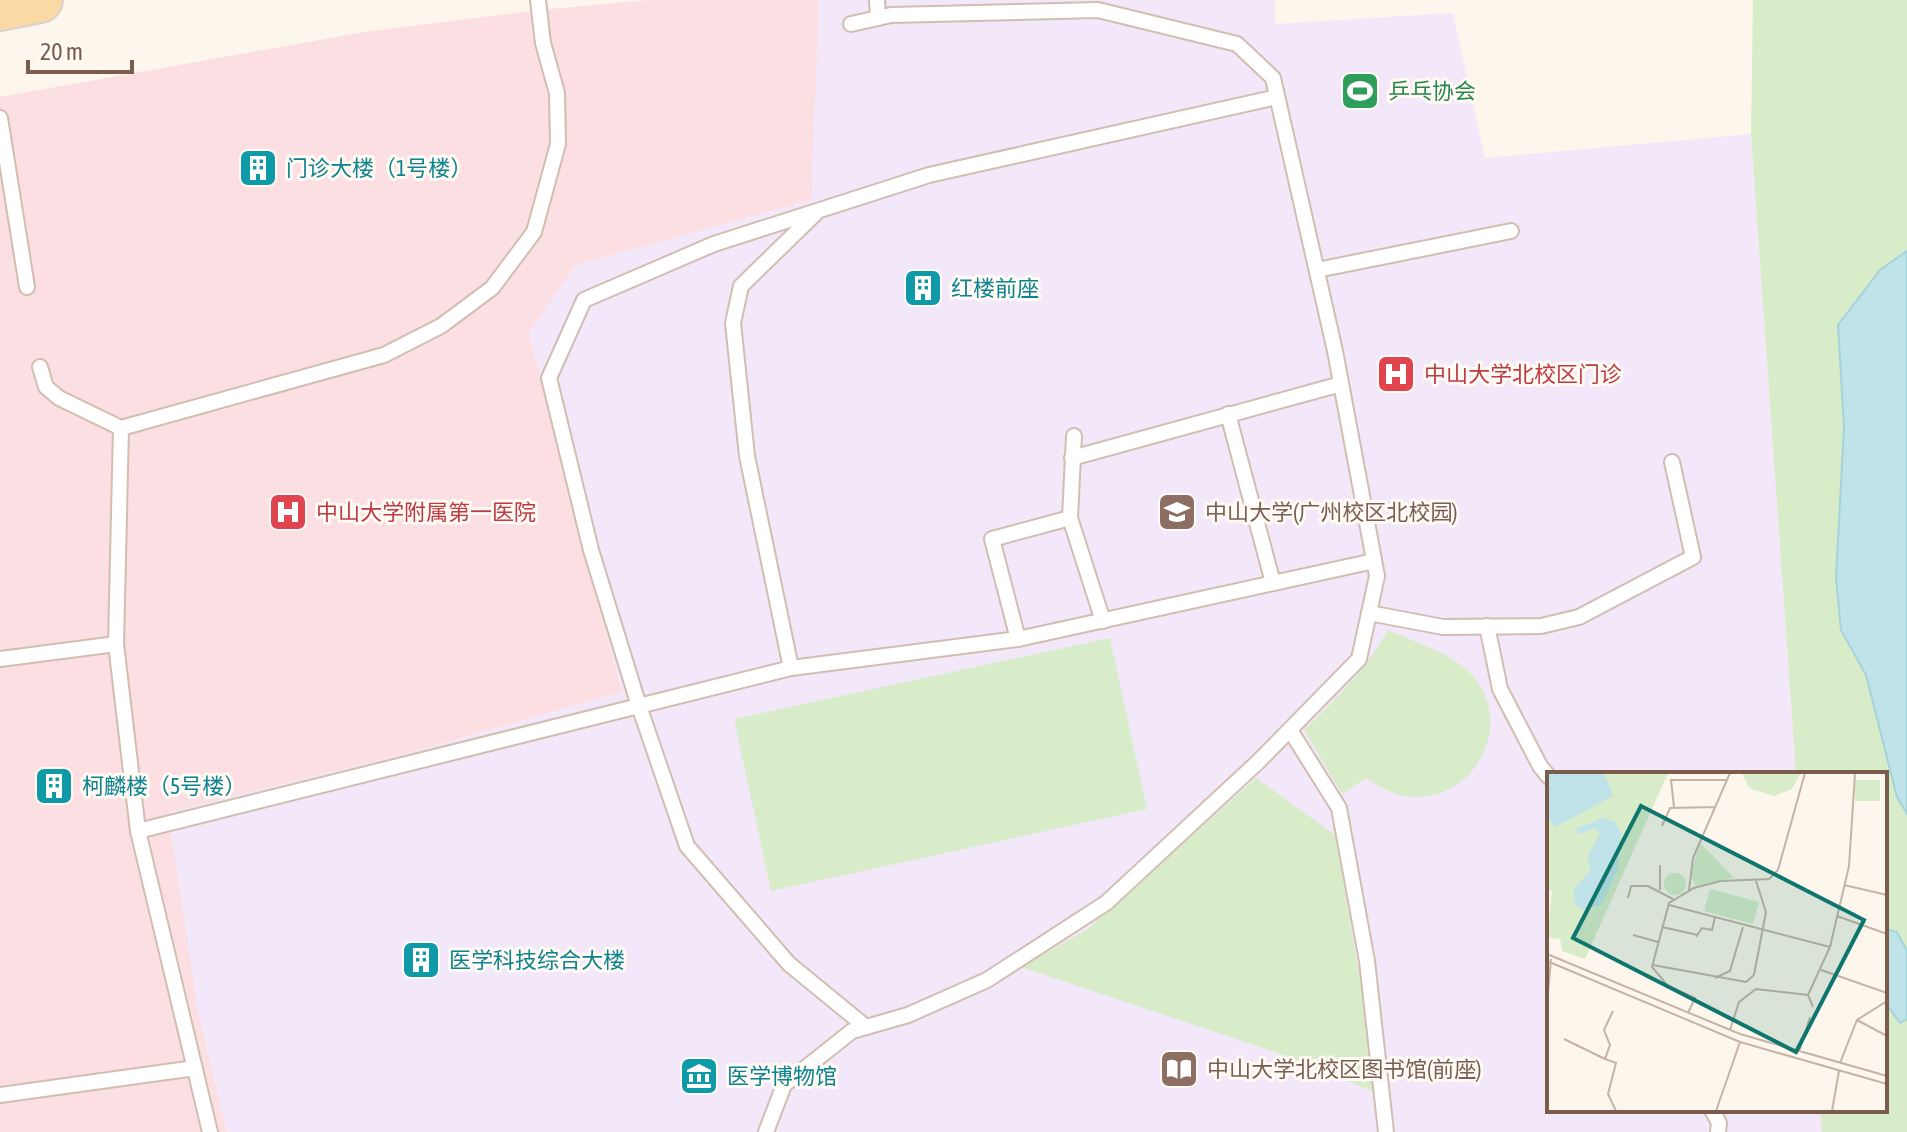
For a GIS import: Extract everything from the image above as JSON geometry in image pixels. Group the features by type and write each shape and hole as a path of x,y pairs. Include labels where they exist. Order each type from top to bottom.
{"main road":[{"path":"0,8 40,0"}],"lane":[{"path":"40,367 46,387 59,398 121,428 384,355 441,326 492,288 534,232 558,144 557,93 543,43 538,0"},
{"path":"877,0 878,18"},
{"path":"766,1132 784,1085 852,1031 908,1015 987,980 1106,903 1290,730 1359,659 1377,576 1341,384 1273,78 1237,44 1098,10 891,15 851,24"},
{"path":"866,1027 789,964 687,846 639,706 591,550 549,378 584,300 714,244 929,175 1277,97"},
{"path":"0,118 27,287"},
{"path":"791,668 747,456 733,323 741,286 818,212"},
{"path":"1317,270 1511,231"},
{"path":"1072,458 1341,384"},
{"path":"1228,414 1273,583"},
{"path":"121,428 116,644 138,831 210,1132"},
{"path":"1074,436 1070,518 1103,621"},
{"path":"1369,613 1443,627 1541,626 1579,617 1693,557 1672,462"},
{"path":"1018,639 992,539 1070,518"},
{"path":"138,831 791,668 1018,639 1374,561"},
{"path":"1487,626 1500,689 1547,775"},
{"path":"0,659 116,644"},
{"path":"1290,730 1339,808 1367,961 1386,1132"},
{"path":"0,1095 195,1068"},
{"path":"1713,1112 1719,1123 1718,1132"}],"shaded area":[{"name":"中山大学附属第一医院","path":"649,0 819,0 811,200 576,265 529,332 622,692 401,755 168,812 199,1016 227,1132 0,1132 0,97 364,32"},
{"name":"中山大学(广州校区北校园)","path":"819,0 1275,0 1275,24 1453,13 1485,158 1751,134 1796,772 1547,772 1547,1112 1820,1112 1822,1132 227,1132 199,1016 167,812 401,755 622,692 529,332 576,265 810,200"}],"green space":[{"path":"1753,0 1907,0 1907,1132 1822,1132 1820,1112 1887,1112 1887,772 1796,772 1751,134"},
{"path":"1388,630 1459,664 1477,681 1487,701 1490,721 1488,741 1480,760 1468,776 1452,788 1433,795 1399,795 1366,778 1342,794 1304,730 1350,683"},
{"path":"1110,638 1147,809 771,891 734,719"},
{"path":"1256,778 1335,835 1368,1025 1374,1092 1275,1052 1021,967 1088,929"}],"water":[{"path":"1907,251 1907,814 1897,797 1866,675 1841,630 1836,578 1844,427 1838,325 1880,270"},
{"path":"1887,929 1897,932 1907,951 1907,1019 1900,1023 1888,1006"}],"place":[{"name":"乒乓协会","path":"1360,91"},
{"name":"门诊大楼（1号楼）","path":"258,168"},
{"name":"红楼前座","path":"923,288"},
{"name":"中山大学北校区门诊","path":"1396,374"},
{"name":"中山大学附属第一医院","path":"288,512"},
{"name":"中山大学(广州校区北校园)","path":"1177,512"},
{"name":"柯麟楼（5号楼）","path":"54,786"},
{"name":"医学科技综合大楼","path":"421,960"},
{"name":"中山大学北校区图书馆(前座)","path":"1179,1069"},
{"name":"医学博物馆","path":"699,1076"}]}
